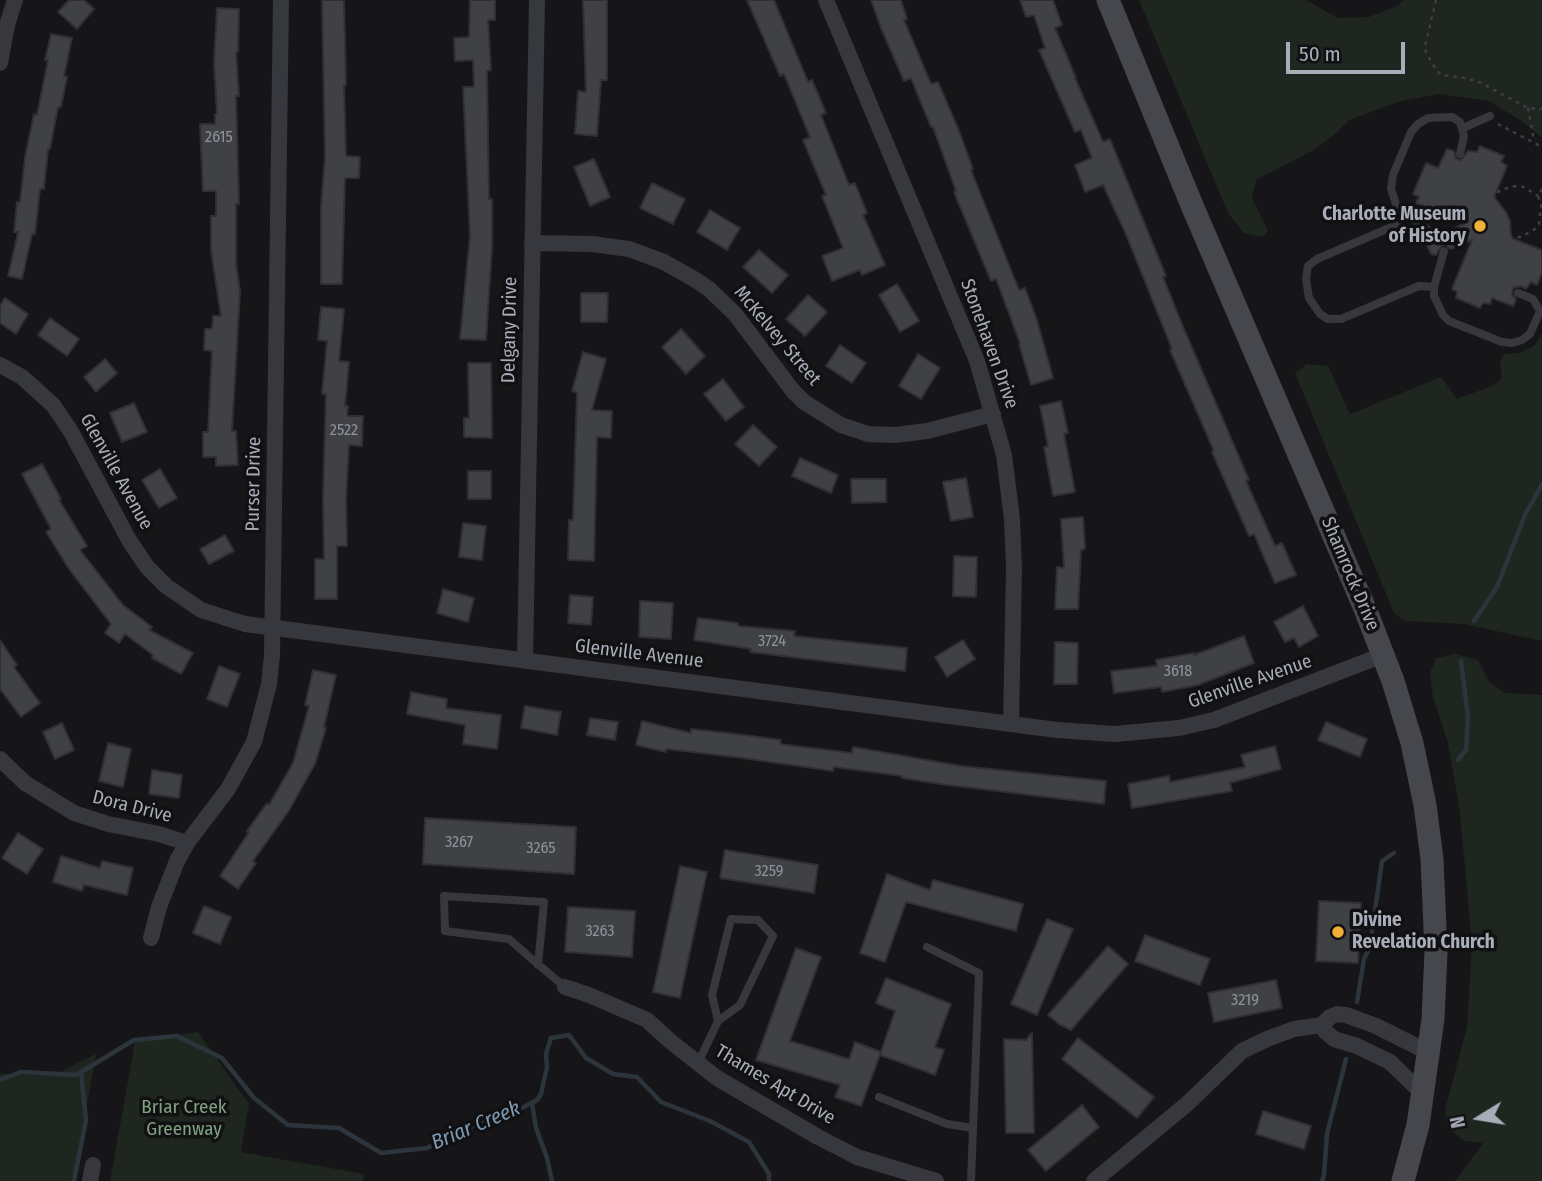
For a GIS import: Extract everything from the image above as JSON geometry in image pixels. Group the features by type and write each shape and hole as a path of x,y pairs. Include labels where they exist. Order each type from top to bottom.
{"street":[{"path":"0,63 15,0"},
{"name":"Purser Drive","path":"151,938 159,906 177,861 187,843 228,789 254,742 269,684 273,628 281,0"},
{"name":"Delgany Drive","path":"525,661 537,0"},
{"name":"Stonehaven Drive","path":"826,0 977,361 1004,455 1012,519 1014,568 1011,724"},
{"name":"Shamrock Drive","path":"1108,0 1191,203 1384,654 1412,743 1432,859 1436,963 1418,1125 1403,1181"},
{"name":"McKelvey Street","path":"532,243 592,244 629,249 664,262 694,279 709,289 735,314 804,402 841,425 868,434 902,435 993,414"},
{"name":"Glenville Avenue","path":"0,365 22,377 53,405 70,430 139,556 166,586 188,603 213,616 245,624 1057,730 1115,734 1179,728 1249,708 1384,654"},
{"name":"Dora Drive","path":"0,759 25,783 74,813 99,822 159,834 187,843"},
{"name":"Thames Apt Drive","path":"565,987 647,1020 717,1078 818,1137 857,1157 936,1181"},
{"path":"1094,1181 1187,1104 1242,1051 1267,1039 1294,1029 1322,1025 1338,1014 1376,1026 1428,1052"},
{"path":"1322,1025 1334,1039 1357,1046 1390,1062 1422,1093"}],"lane":[{"path":"1438,236 1403,215 1394,202 1391,189 1393,176 1411,132 1428,118 1452,117 1463,128 1464,143 1461,154"},
{"path":"1463,128 1487,117"},
{"path":"1403,215 1394,226 1317,259 1308,266 1306,279 1309,298 1320,314 1328,319 1341,319 1419,286 1434,287"},
{"path":"1444,251 1434,287 1438,307 1449,321 1502,342 1512,343 1530,334 1541,307 1533,299 1518,293"},
{"path":"538,964 544,902 444,896 445,932 509,939 538,964 565,987"},
{"path":"698,1063 718,1021 740,1005 773,936 758,920 731,919 712,995 718,1021"},
{"path":"927,947 979,973 971,1181"},
{"path":"879,1097 947,1124 974,1128"}],"path":[{"path":"1436,0 1425,46 1426,53 1437,71 1441,75 1481,83 1528,108 1542,109"},
{"path":"1528,108 1534,141"},
{"path":"1487,117 1542,147"},
{"path":"1493,200 1500,190 1515,186 1524,187 1538,196 1541,206 1539,224 1521,237 1509,237"},
{"path":"1538,196 1542,189"}],"green space":[{"path":"1139,0 1306,0 1338,18 1369,17 1397,6 1404,0 1542,0 1542,138 1523,122 1489,101 1439,94 1401,101 1349,120 1310,152 1256,180 1252,198 1268,231 1262,237 1244,233 1228,213"},
{"path":"1542,334 1542,641 1464,624 1405,621 1394,613 1295,373 1307,364 1328,366 1350,414 1441,377 1457,399 1492,386 1502,378 1500,362 1504,354 1519,353 1534,346"},
{"path":"1455,654 1478,660 1489,682 1505,693 1542,695 1542,1181 1455,1181 1483,1143 1465,1141 1449,1129 1445,1110 1467,1027 1472,944 1460,813 1448,743 1433,697 1430,673 1436,658"},
{"name":"Briar Creek Greenway","path":"198,1032 249,1104 241,1152 364,1174 363,1181 110,1181 135,1042"},
{"name":"Briar Creek Greenway","path":"96,1054 73,1181 0,1181 0,1074 52,1076"}],"building":[{"path":"69,0 84,0 94,9 77,29 58,12"},
{"path":"322,0 344,0 346,156 360,157 359,178 345,178 342,284 321,284 321,207 325,156"},
{"path":"470,0 495,0 495,20 488,20 491,70 487,71 489,199 492,199 492,247 486,340 460,339 470,235 463,87 474,87 473,60 455,61 454,38 469,37"},
{"path":"583,0 607,0 607,80 601,80 597,136 575,134 578,91 586,92"},
{"path":"747,0 774,0 808,82 812,80 826,113 821,115 849,185 855,183 867,213 863,215 885,265 862,275 860,270 832,281 822,256 843,248 822,196 826,195 803,140 810,137 784,74 780,76"},
{"path":"871,0 901,0 907,19 904,20 931,84 938,82 960,133 973,169 971,170 1019,290 1025,288 1053,378 1031,385 1020,343 996,279 991,281 954,192 956,191 933,127 911,78 904,81"},
{"path":"1020,0 1053,0 1062,25 1055,28 1075,78 1103,142 1110,139 1166,276 1163,277 1184,329 1249,480 1246,481 1275,546 1282,543 1296,575 1275,583 1254,534 1249,536 1170,350 1172,349 1125,232 1103,185 1085,192 1075,165 1092,158 1081,130 1075,132 1039,50 1045,48 1034,15 1026,17"},
{"path":"217,8 239,9 236,52 239,96 236,96 239,204 236,204 236,264 240,291 232,431 236,431 238,465 216,466 216,457 203,457 203,432 208,432 212,351 204,350 205,329 212,329 213,316 221,316 211,250 211,216 216,216 216,191 203,191 200,124 215,124 217,114 214,63"},
{"path":"51,34 72,38 61,107 58,107 48,149 44,189 40,189 35,234 32,234 22,279 8,276 18,232 14,232 17,202 20,202 25,157 34,114 37,115"},
{"name":"Charlotte Museum of History","path":"1480,146 1504,156 1501,162 1507,166 1494,197 1510,221 1511,238 1542,250 1542,273 1537,285 1531,282 1526,289 1521,286 1513,288 1512,295 1516,299 1513,306 1492,298 1490,304 1483,303 1480,308 1456,298 1457,292 1452,289 1472,240 1450,249 1442,245 1436,255 1431,254 1426,243 1427,240 1440,242 1444,239 1444,233 1465,223 1416,203 1419,197 1413,194 1426,163 1438,168 1447,149 1454,151 1456,159 1461,160 1468,151 1477,152"},
{"path":"594,159 610,197 590,206 574,167"},
{"path":"652,183 685,199 673,224 640,208"},
{"path":"710,210 740,228 727,250 697,232"},
{"path":"759,250 788,275 772,293 743,267"},
{"path":"897,284 919,321 900,332 879,295"},
{"path":"581,293 608,293 607,322 581,322"},
{"path":"808,295 827,312 805,336 786,319"},
{"path":"5,298 28,314 16,334 0,323 0,306"},
{"path":"321,307 344,309 339,361 349,362 345,406 348,406 347,416 363,416 362,446 349,445 347,546 337,546 337,599 315,599 315,559 324,559 326,394 322,394 327,341 318,340"},
{"path":"50,318 79,339 67,356 38,335"},
{"path":"681,329 705,356 686,374 662,347"},
{"path":"840,345 866,363 852,383 826,366"},
{"path":"583,352 606,359 592,410 612,411 611,438 597,437 594,561 568,560 569,520 573,520 577,393 572,391"},
{"path":"918,354 940,368 921,399 899,386"},
{"path":"105,359 117,373 96,392 84,377"},
{"path":"468,363 491,363 492,438 464,437 464,418 469,418"},
{"path":"723,379 744,407 726,421 704,394"},
{"path":"1061,401 1075,492 1053,496 1044,447 1048,446 1040,406"},
{"path":"134,403 147,432 122,442 110,413"},
{"path":"753,425 777,447 759,466 735,444"},
{"path":"800,458 838,475 831,493 792,476"},
{"path":"42,464 61,499 59,500 87,546 80,550 123,605 152,627 149,630 193,653 181,674 152,658 153,655 125,634 119,643 105,633 111,624 69,569 46,532 51,529 22,474"},
{"path":"160,469 177,498 159,508 142,480"},
{"path":"468,471 491,471 491,499 468,499"},
{"path":"966,478 973,517 951,521 943,482"},
{"path":"851,479 886,479 886,502 852,503"},
{"path":"1083,517 1085,549 1081,550 1078,609 1055,609 1057,567 1064,568 1061,519"},
{"path":"463,523 486,526 482,560 459,557"},
{"path":"225,535 234,551 209,564 200,549"},
{"path":"954,556 977,557 976,597 953,596"},
{"path":"443,589 474,598 468,622 437,613"},
{"path":"570,595 593,597 591,625 568,623"},
{"path":"640,601 673,603 671,639 639,637"},
{"path":"1303,606 1318,636 1299,647 1294,638 1285,642 1274,622"},
{"path":"698,618 738,623 738,626 795,631 794,636 907,648 905,671 750,652 751,649 694,640"},
{"path":"1244,636 1254,663 1198,685 1162,692 1161,687 1114,693 1111,671 1157,666 1156,660 1194,655"},
{"path":"0,640 17,665 14,667 40,703 21,717 0,689"},
{"path":"963,640 975,659 947,677 935,657"},
{"path":"1055,642 1078,643 1077,684 1054,684"},
{"path":"219,666 240,674 227,707 207,699"},
{"path":"313,670 336,675 324,727 326,728 315,764 288,812 253,861 256,863 238,889 220,876 249,832 247,831 267,803 269,805 293,763 309,706 305,705"},
{"path":"411,692 447,699 446,708 501,715 497,749 463,744 465,725 407,714"},
{"path":"525,706 561,712 557,735 521,728"},
{"path":"590,718 618,722 615,740 587,735"},
{"path":"642,721 691,733 691,729 745,735 781,740 780,744 852,753 853,747 961,766 1106,781 1104,804 940,784 834,767 833,771 666,749 666,752 636,745"},
{"path":"1326,722 1367,739 1360,757 1318,740"},
{"path":"62,723 74,750 55,759 43,732"},
{"path":"108,743 131,749 123,787 99,781"},
{"path":"1275,746 1281,769 1230,783 1232,791 1132,808 1128,784 1169,776 1170,782 1245,767 1241,755"},
{"path":"152,770 182,775 179,798 149,794"},
{"path":"425,818 576,827 574,874 423,864"},
{"path":"18,833 43,849 27,874 2,858"},
{"path":"725,850 818,865 814,893 720,878"},
{"path":"61,856 100,868 102,861 133,868 127,895 84,885 82,891 53,882"},
{"path":"680,866 707,872 680,998 653,992"},
{"path":"887,874 930,890 933,880 1023,904 1016,931 906,902 885,962 860,953"},
{"name":"Divine Revelation Church","path":"1319,901 1361,903 1358,963 1316,961"},
{"path":"204,906 231,917 220,944 193,933"},
{"path":"568,907 635,911 632,957 565,952"},
{"path":"1047,919 1073,929 1037,1015 1011,1004"},
{"path":"1145,935 1210,959 1200,985 1135,961"},
{"path":"1108,946 1128,964 1071,1030 1059,1024 1048,1015"},
{"path":"796,948 821,957 790,1041 849,1059 855,1042 881,1052 861,1106 835,1097 840,1085 756,1060"},
{"path":"886,978 951,1004 935,1047 944,1050 935,1075 880,1055 895,1011 876,1003"},
{"path":"1276,980 1282,1008 1214,1022 1208,993"},
{"path":"1032,1033 1034,1133 1006,1133 1004,1039 1026,1040"},
{"path":"1078,1038 1154,1097 1137,1118 1062,1059"},
{"path":"1082,1105 1099,1127 1046,1171 1028,1150"},
{"path":"1263,1111 1311,1126 1304,1149 1256,1134"}],"waterway":[{"path":"1474,621 1497,587 1525,515 1542,484"},
{"path":"1458,760 1466,750 1468,717 1461,661"},
{"path":"1357,1002 1364,959 1370,947 1382,861 1394,853"},
{"name":"Briar Creek","path":"0,1080 21,1072 76,1075 134,1040 177,1036 222,1058 254,1098 288,1125 339,1128 381,1153 427,1148 537,1100 541,1094 547,1067 546,1054 551,1038 569,1035 586,1058 613,1074 637,1077 661,1102 710,1121 749,1142 769,1174 769,1181"},
{"path":"1322,1181 1327,1134 1346,1059"},
{"path":"74,1181 86,1120 81,1072"},
{"path":"532,1103 536,1128 552,1181"}],"place":[{"name":"Charlotte Museum of History","path":"1480,226"},
{"name":"Divine Revelation Church","path":"1338,932"}]}
